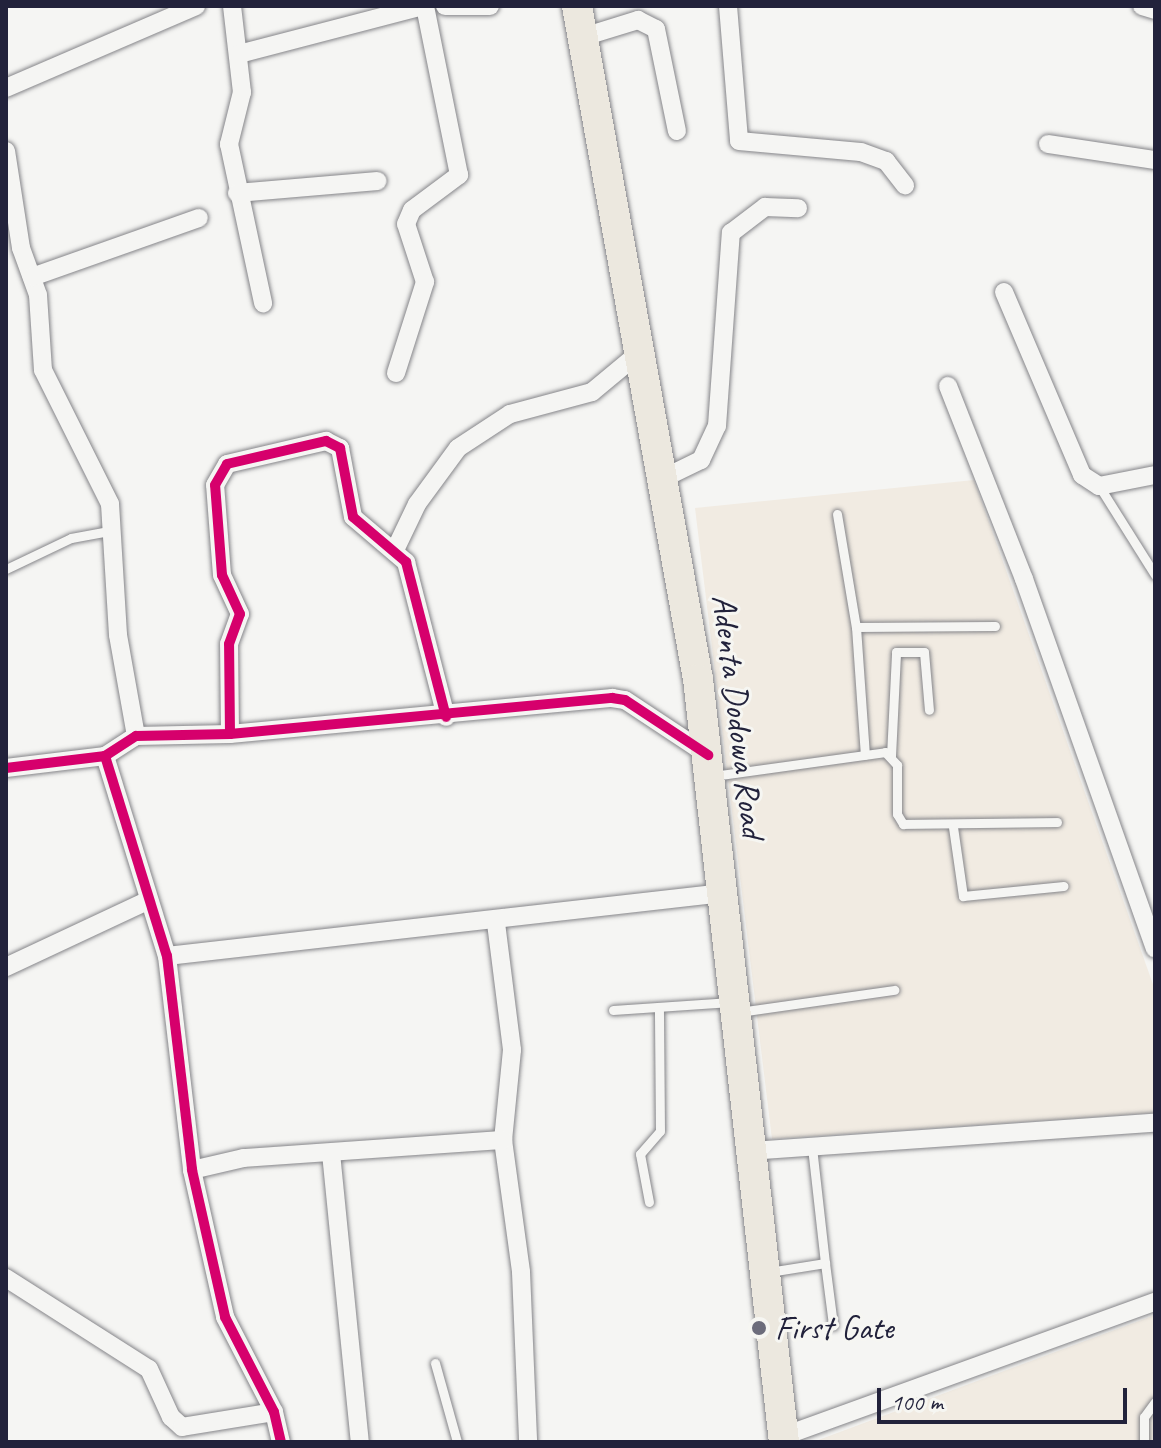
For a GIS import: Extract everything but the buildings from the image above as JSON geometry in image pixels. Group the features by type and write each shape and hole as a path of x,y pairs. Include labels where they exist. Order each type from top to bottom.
{"main road":[{"name":"Adenta Dodowa Road","path":"577,6 639,353 666,477 709,765 784,1439"}],"street":[{"path":"6,88 196,6"},
{"path":"232,6 242,92 229,144 237,193 263,303"},
{"path":"239,54 424,6 459,175 412,210 406,224 425,282 396,373"},
{"path":"445,6 490,6"},
{"path":"728,6 739,141 861,152 886,161 905,185"},
{"path":"1142,6 1155,10"},
{"path":"583,37 638,20 656,29 677,131"},
{"path":"1048,144 1155,160"},
{"path":"6,151 42,320 43,370 110,504 114,530 118,635 136,736"},
{"path":"237,193 377,181"},
{"path":"666,477 701,460 717,426 731,233 765,207 798,208"},
{"path":"32,277 199,218"},
{"path":"1004,292 1082,475 1099,486 1155,475"},
{"path":"395,550 417,504 458,448 510,414 592,392 639,353"},
{"path":"948,386 1024,579 1155,948"},
{"path":"230,734 229,644 240,614 222,575 215,485 227,464 326,441 340,448 353,517 395,550 417,592 446,717"},
{"path":"6,768 105,756 136,736 230,734 625,700 709,765"},
{"path":"105,756 167,956 192,1170 225,1317 274,1412 281,1442"},
{"path":"167,956 496,923 723,893"},
{"path":"6,967 149,900"},
{"path":"496,923 512,1050 503,1140 521,1272 528,1442"},
{"path":"750,1151 1155,1123"},
{"path":"192,1170 244,1158 503,1140"},
{"path":"331,1153 360,1442"},
{"path":"6,1278 149,1369 171,1417 182,1427 274,1412"},
{"path":"784,1439 1155,1302"}],"lane":[{"path":"1099,486 1155,575"},
{"path":"837,514 856,627 865,755"},
{"path":"6,569 71,538 114,530"},
{"path":"856,627 995,626"},
{"path":"929,710 924,652 896,652 891,756 903,824 953,827 1057,822"},
{"path":"709,765 891,756"},
{"path":"953,827 963,896 1064,886"},
{"path":"613,1010 735,1007 894,990"},
{"path":"649,1202 640,1154 660,1131 659,1007"},
{"path":"812,1148 833,1325"},
{"path":"765,1272 825,1263"},
{"path":"435,1363 457,1442"},
{"path":"1144,1442 1144,1417 1155,1402"}],"shaded area":[{"path":"974,480 1155,990 1155,1113 772,1139 695,508"},
{"path":"1155,1315 1155,1442 813,1442"}],"cycle path":[{"path":"230,734 229,644 240,614 222,575 215,485 227,464 326,441 340,448 353,517 406,562 446,717"},
{"path":"6,768 105,756 136,736 230,734 612,698 625,700 708,755"},
{"path":"105,756 167,956 192,1170 225,1317 274,1412 281,1442"}],"place":[{"name":"First Gate","path":"759,1328"}]}
